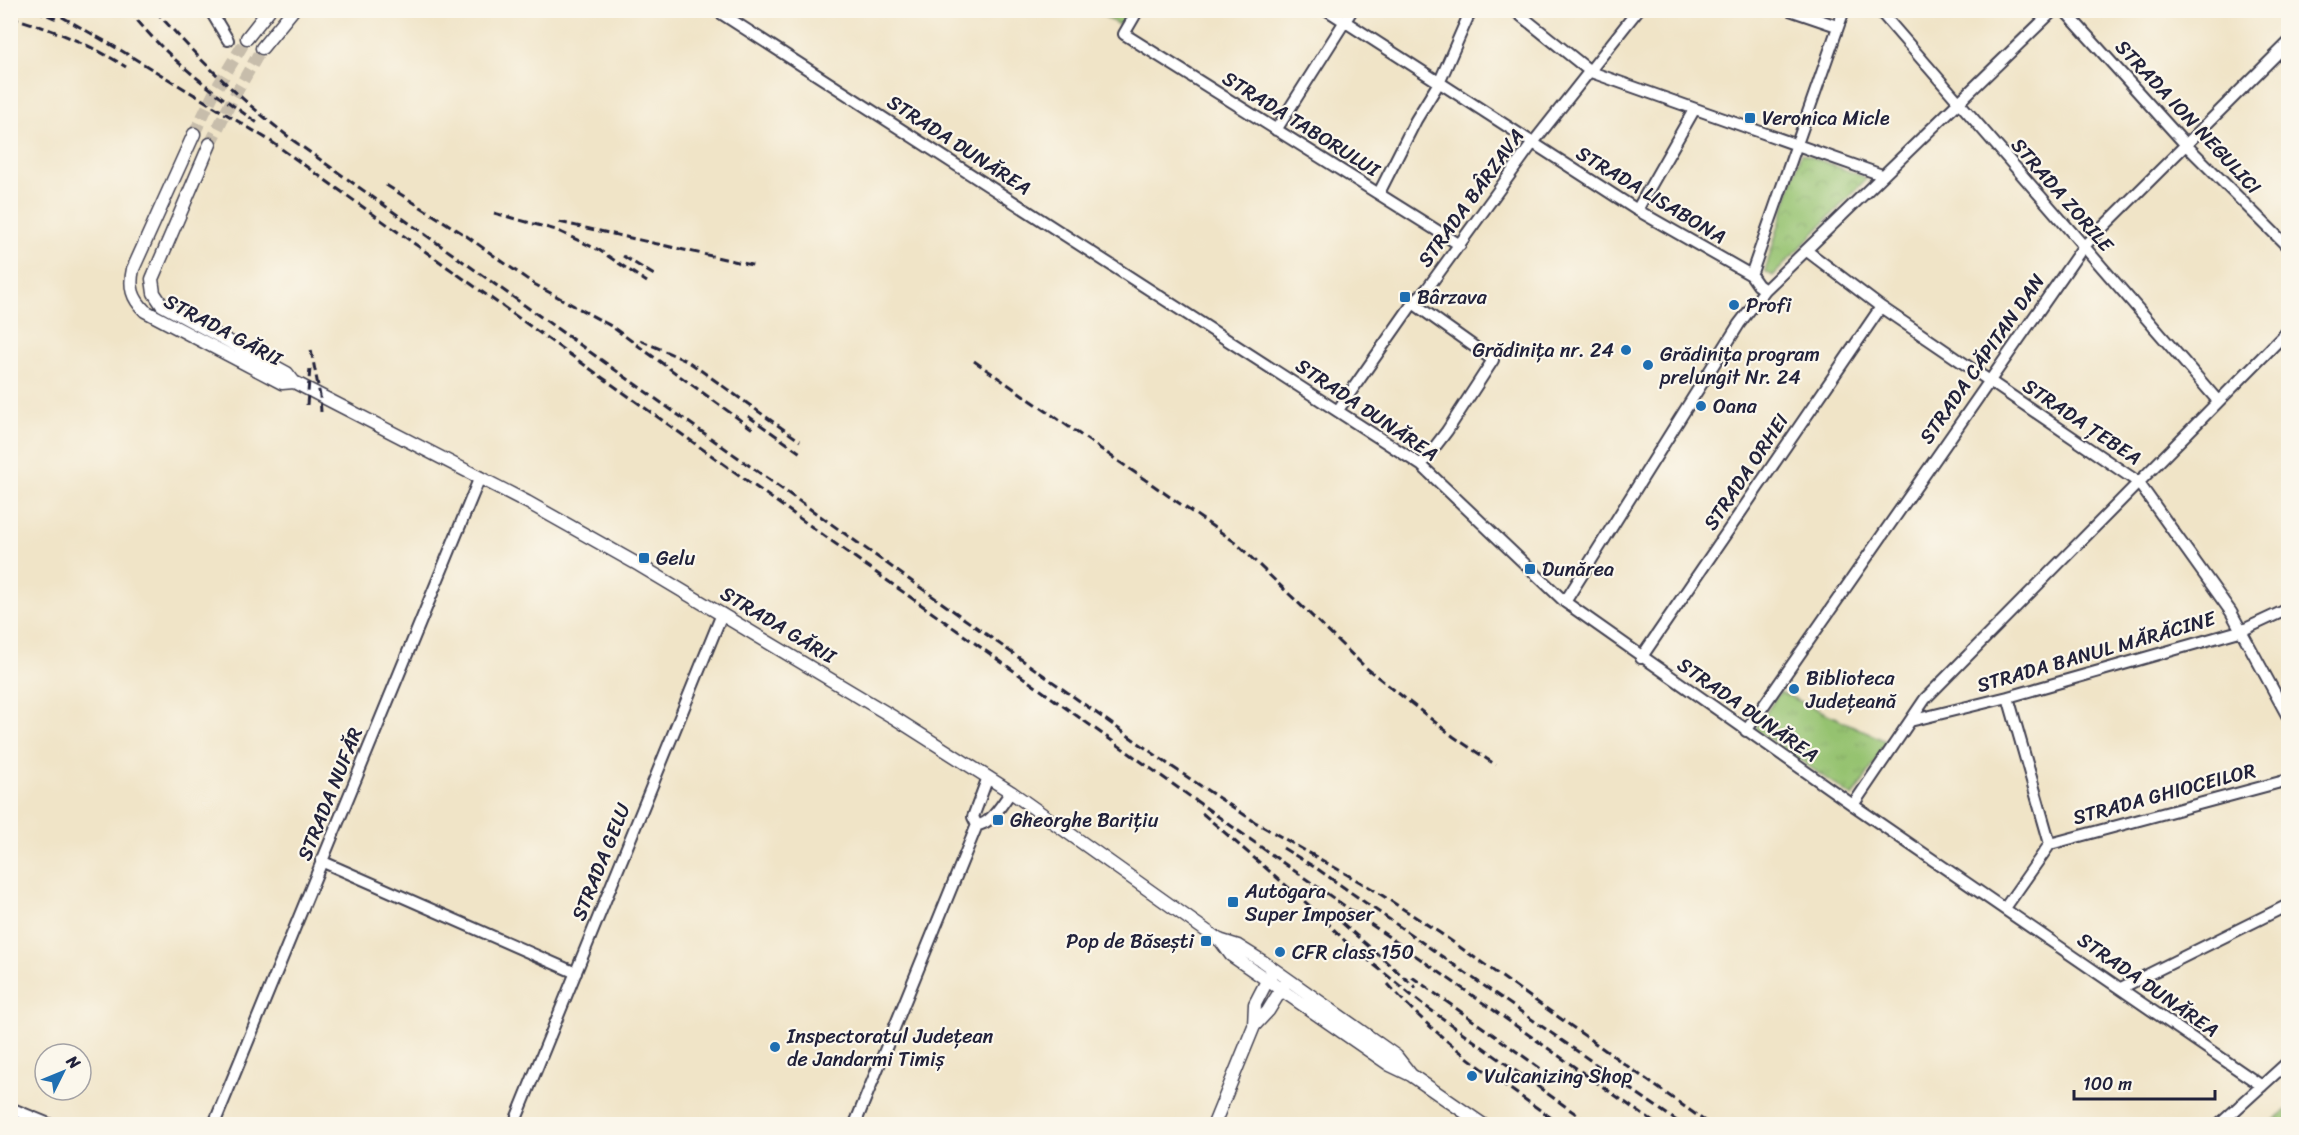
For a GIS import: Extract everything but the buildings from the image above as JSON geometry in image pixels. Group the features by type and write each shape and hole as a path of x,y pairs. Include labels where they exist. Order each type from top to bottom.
{"main road":[{"path":"247,38 269,10"},
{"path":"262,48 293,10"},
{"name":"STRADA GĂRII","path":"194,134 133,269 130,279 133,296 145,311 282,383 294,382"},
{"name":"STRADA GĂRII","path":"210,144 152,279 154,293 162,305 287,373 294,382 480,477 610,548 893,717 1011,792 1219,940 1232,955 1270,974 1390,1065 1411,1075 1482,1125"},
{"path":"1214,1125 1254,1026 1255,1004 1270,974"},
{"path":"1254,1026 1268,1011 1284,984"}],"street":[{"path":"210,10 228,40"},
{"name":"STRADA DUNĂREA","path":"716,10 1421,465 1565,602 1852,806 2262,1086"},
{"name":"STRADA TABORULUI","path":"1138,10 1124,34 1460,245"},
{"name":"STRADA LISABONA","path":"1327,10 1637,210 1751,275 1765,290"},
{"path":"1276,130 1352,10"},
{"path":"1379,193 1416,120 1440,81 1471,10"},
{"path":"1514,10 1591,72 1882,175"},
{"name":"STRADA BÂRZAVA","path":"1338,410 1413,303 1427,289 1460,245 1532,144 1638,10"},
{"path":"1790,10 1837,26"},
{"path":"1751,275 1844,10"},
{"name":"STRADA ZORILE","path":"1879,10 2218,401"},
{"path":"1565,602 1739,324 1765,290 2054,10"},
{"name":"STRADA ION NEGULICI","path":"2064,10 2185,144 2289,247"},
{"name":"STRADA CĂPITAN DAN","path":"1746,731 2083,247 2289,43"},
{"path":"1637,210 1694,110"},
{"name":"STRADA ȚEBEA","path":"1807,251 1881,307 2138,482 2242,630 2289,717"},
{"path":"1413,303 1493,360 1447,431 1421,465"},
{"name":"STRADA ORHEI","path":"1641,658 1881,307"},
{"path":"1852,806 1925,699 2289,331"},
{"name":"STRADA NUFĂR","path":"214,1125 480,477"},
{"name":"STRADA BANUL MĂRĂCINE","path":"1910,721 2008,697 2242,630 2289,609"},
{"name":"STRADA GELU","path":"514,1125 722,614"},
{"path":"2005,909 2050,844 2008,697"},
{"path":"855,1125 977,825 973,817 988,777"},
{"name":"STRADA GHIOCEILOR","path":"2050,844 2289,780"},
{"path":"977,825 983,825 989,820 1011,792"},
{"path":"321,861 576,973"},
{"path":"2121,988 2289,905"},
{"path":"2220,1125 2289,1062"},
{"path":"10,1108 48,1125"}],"green space":[{"path":"1095,11 1128,11 1119,25"},
{"path":"1801,153 1867,178 1773,276 1765,271"},
{"path":"1780,692 1888,742 1853,797 1755,729"},
{"path":"2288,1109 2288,1124 2269,1124"}],"tunnel":[{"path":"194,134 216,89 247,38"},
{"path":"210,144 262,48"}],"railway":[{"path":"35,10 57,19"},
{"path":"50,10 269,140 1289,867 1656,1124"},
{"path":"129,10 174,58 207,86 259,124"},
{"path":"155,10 222,79 294,141 1168,764 1255,822 1374,890 1440,933 1709,1124"},
{"path":"10,17 70,38 126,67"},
{"path":"386,185 465,235 534,284 611,326 754,430"},
{"path":"494,213 556,230 599,250 647,282"},
{"path":"559,222 756,266"},
{"path":"623,256 654,275"},
{"path":"640,340 689,362 800,441"},
{"path":"311,350 321,412"},
{"path":"974,361 1235,542 1365,667 1454,737 1496,765"},
{"path":"307,405 310,368"},
{"path":"748,416 802,454"},
{"path":"1202,813 1318,913 1346,942 1421,1003 1590,1124"},
{"path":"1283,848 1316,868 1681,1124"},
{"path":"1332,914 1416,988"},
{"path":"1412,977 1544,1071"},
{"path":"1388,984 1407,1005 1448,1042 1560,1124"}],"place":[{"name":"Veronica Micle","path":"1750,118"},
{"name":"Bârzava","path":"1405,297"},
{"name":"Profi","path":"1734,305"},
{"name":"Grădinița nr. 24","path":"1626,350"},
{"name":"Grădinița program prelungit Nr. 24","path":"1648,365"},
{"name":"Oana","path":"1701,406"},
{"name":"Gelu","path":"644,558"},
{"name":"Dunărea","path":"1530,569"},
{"name":"Biblioteca Județeană","path":"1794,689"},
{"name":"Gheorghe Barițiu","path":"998,820"},
{"name":"Autogara Super Imposer","path":"1233,902"},
{"name":"Pop de Băsești","path":"1206,941"},
{"name":"CFR class 150","path":"1280,952"},
{"name":"Inspectoratul Județean de Jandarmi Timiș","path":"775,1047"},
{"name":"Vulcanizing Shop","path":"1472,1076"}]}
